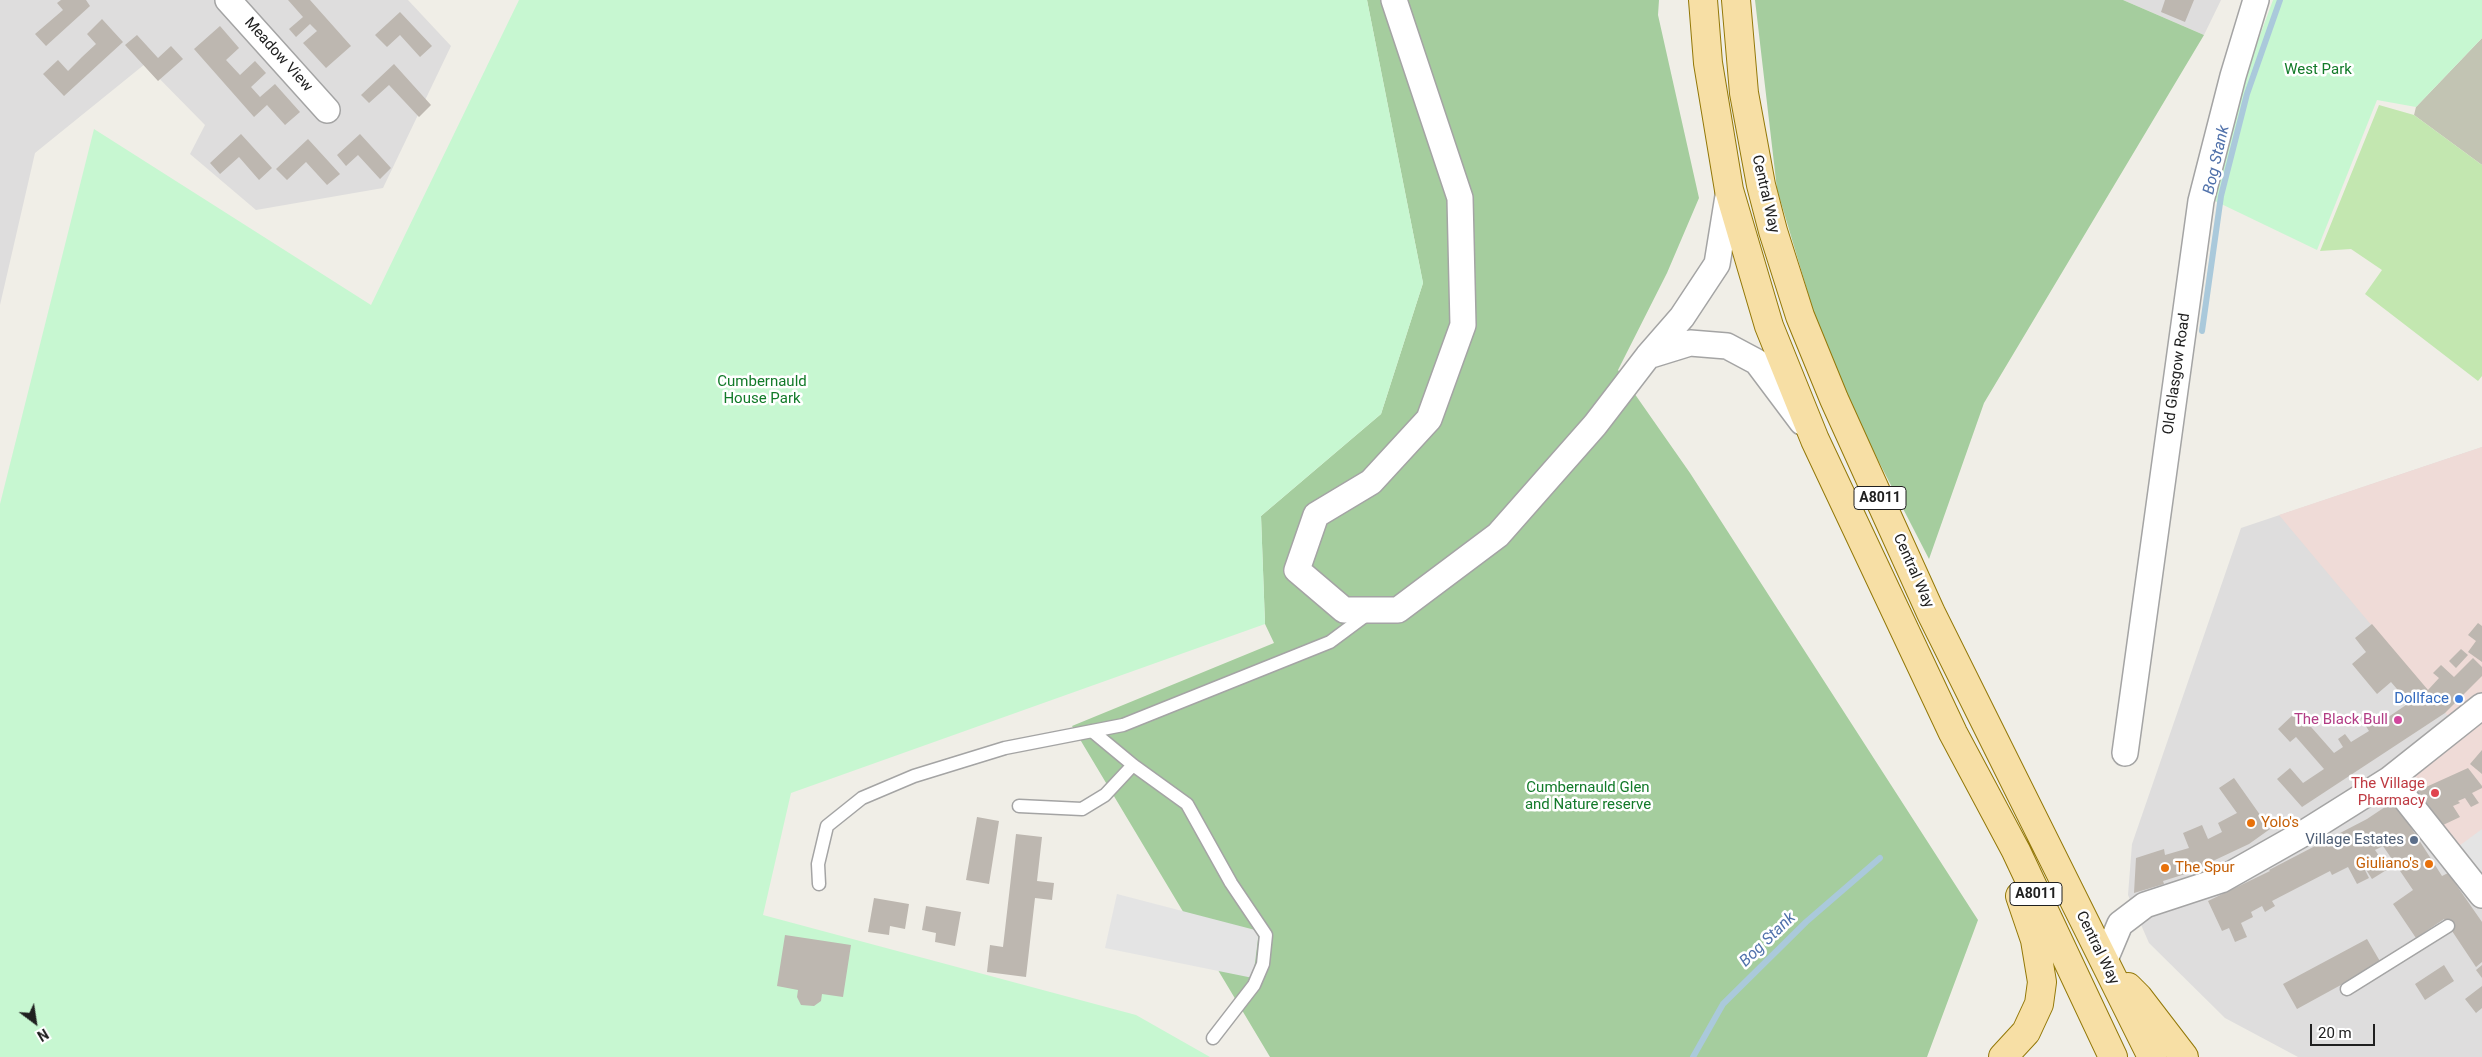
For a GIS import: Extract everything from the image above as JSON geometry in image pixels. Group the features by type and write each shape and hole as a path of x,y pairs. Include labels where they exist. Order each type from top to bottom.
{"main road":[{"name":"Central Way","path":"1703,0 1708,63 1729,190 1769,326 1815,440 1953,733 2016,851 2113,1057"},
{"name":"Central Way","path":"1736,0 1744,93 1761,185 1778,248 1800,316 1834,399 1931,612 2152,1057"},
{"path":"1953,733 2030,922 2041,969 2041,993 2035,1013 2026,1032 2003,1057"},
{"path":"2105,965 2138,997 2184,1057"}],"street":[{"name":"Meadow View","path":"228,0 327,110"},
{"path":"1394,0 1460,198 1463,325 1429,419 1371,482 1316,515 1296,570 1344,610 1398,610 1498,535 1595,425 1648,356 1682,317 1717,264 1729,190"},
{"name":"Old Glasgow Road","path":"2125,753 2201,201 2233,76 2256,0"},
{"path":"1648,356 1690,343 1727,346 1757,362 1815,440"},
{"path":"2105,965 2120,924 2146,905 2222,880 2390,779 2482,706"},
{"path":"2390,779 2479,890"}],"lane":[{"path":"819,884 818,864 827,826 862,798 914,776 1005,748 1123,725 1330,642 1373,610"},
{"path":"1092,731 1133,765 1187,804 1231,883 1266,935 1263,964 1254,985 1213,1038"},
{"path":"1019,806 1082,809 1105,795 1133,765"},
{"path":"2347,989 2448,926"}],"shaded area":[{"path":"0,0 408,0 451,46 383,188 256,210 190,154 205,125 145,64 35,153 0,305"},
{"path":"2123,0 2221,0 2204,35"},
{"path":"2482,38 2482,165 2414,115 2416,107"},
{"path":"2482,447 2482,1057 2298,1057 2225,1018 2149,943 2128,895 2132,844 2241,528"},
{"path":"2482,447 2482,883 2399,784 2469,734 2445,713 2279,515"},
{"path":"2482,829 2482,876 2459,846"},
{"path":"1117,894 1259,931 1253,978 1105,948"}],"green space":[{"name":"Cumbernauld House Park","path":"519,0 1367,0 1423,283 1381,414 1261,516 1265,624 791,793 763,915 1136,1015 1210,1057 0,1057 0,504 94,129 371,305"},
{"name":"Cumbernauld Glen and Nature reserve","path":"1367,0 1659,0 1658,15 1699,198 1667,273 1618,370 1690,473 1978,920 1927,1057 1270,1057 1072,726 1274,643 1265,624 1261,516 1381,414 1423,283"},
{"path":"1755,0 2123,0 2204,35 1984,403 1929,559 1830,367 1777,189"},
{"name":"West Park","path":"2273,0 2482,0 2482,38 2416,107 2377,100 2317,250 2215,201 2239,92"},
{"path":"2379,105 2414,115 2482,165 2482,376 2478,381 2365,294 2382,270 2351,249 2320,251"}],"building":[{"path":"61,0 86,0 90,6 46,46 35,34 63,10 57,3"},
{"path":"288,0 310,0 351,46 326,68 303,43 317,31 310,24 296,37 289,29 303,17"},
{"path":"2165,0 2194,0 2185,22 2161,12"},
{"path":"400,12 432,46 420,57 400,35 387,47 375,35"},
{"path":"102,19 123,42 64,96 43,74 58,60 68,71 96,44 87,34"},
{"path":"220,26 239,48 226,60 240,75 255,61 266,73 251,87 260,97 275,84 300,112 285,125 267,105 254,117 194,49"},
{"path":"137,35 158,58 171,46 183,59 158,81 125,45"},
{"path":"394,64 431,105 419,117 389,85 369,103 361,95"},
{"path":"241,134 272,168 259,180 239,157 220,174 210,163"},
{"path":"360,134 391,168 380,179 358,155 346,166 337,155"},
{"path":"308,139 340,174 327,185 306,162 287,180 276,169"},
{"path":"2478,623 2482,626 2482,662 2468,652 2476,641 2468,635"},
{"path":"2372,624 2428,690 2439,678 2433,673 2441,665 2454,677 2473,658 2482,667 2482,676 2445,713 2302,807 2277,779 2290,768 2303,783 2324,769 2296,737 2290,742 2278,729 2297,711 2334,753 2343,747 2338,739 2345,734 2351,742 2369,731 2360,717 2366,713 2375,726 2409,703 2391,682 2377,694 2352,664 2366,652 2355,638"},
{"path":"2461,649 2468,655 2456,668 2449,661"},
{"path":"2482,750 2482,774 2470,764"},
{"path":"2468,768 2482,786 2482,788 2472,793 2479,803 2471,807 2465,798 2458,801 2460,803 2453,806 2460,817 2441,826 2415,792"},
{"path":"2234,778 2270,829 2249,844 2198,868 2198,870 2163,881 2164,884 2134,893 2136,858 2164,849 2165,855 2189,848 2183,833 2202,825 2208,839 2222,832 2218,823 2237,813 2219,788"},
{"path":"2394,801 2442,876 2448,873 2482,922 2482,962 2476,967 2444,919 2416,938 2393,904 2413,890 2383,846 2375,850 2388,869 2372,879 2360,860 2369,878 2357,884 2348,867 2332,875 2330,871 2272,901 2275,906 2265,912 2262,906 2251,912 2253,917 2241,923 2247,937 2235,942 2229,928 2222,931 2208,901 2270,871 2367,819"},
{"path":"977,817 999,821 989,884 966,880"},
{"path":"1016,834 1042,837 1037,881 1054,883 1052,900 1035,898 1026,977 987,972 990,945 1003,947"},
{"path":"874,898 909,904 905,929 890,926 889,935 868,932"},
{"path":"926,906 961,912 955,946 935,942 936,933 922,930"},
{"path":"785,935 851,945 843,997 822,994 821,1001 814,1006 801,1005 797,997 798,990 777,986"},
{"path":"2367,939 2381,963 2297,1009 2283,984"},
{"path":"2444,965 2454,981 2425,1000 2415,984"},
{"path":"2482,965 2482,978 2476,970"},
{"path":"2482,986 2482,1008 2476,1013 2465,999"}],"waterway":[{"name":"Bog Stank","path":"2202,331 2221,196 2247,94 2280,0"},
{"name":"Bog Stank","path":"1693,1057 1723,1004 1806,922 1880,858"}],"place":[{"name":"Dollface","path":"2459,699"},
{"name":"The Black Bull","path":"2398,720"},
{"name":"The Village Pharmacy","path":"2435,793"},
{"name":"Yolo's","path":"2251,823"},
{"name":"Village Estates","path":"2414,840"},
{"name":"Giuliano's","path":"2429,864"},
{"name":"The Spur","path":"2165,868"}]}
